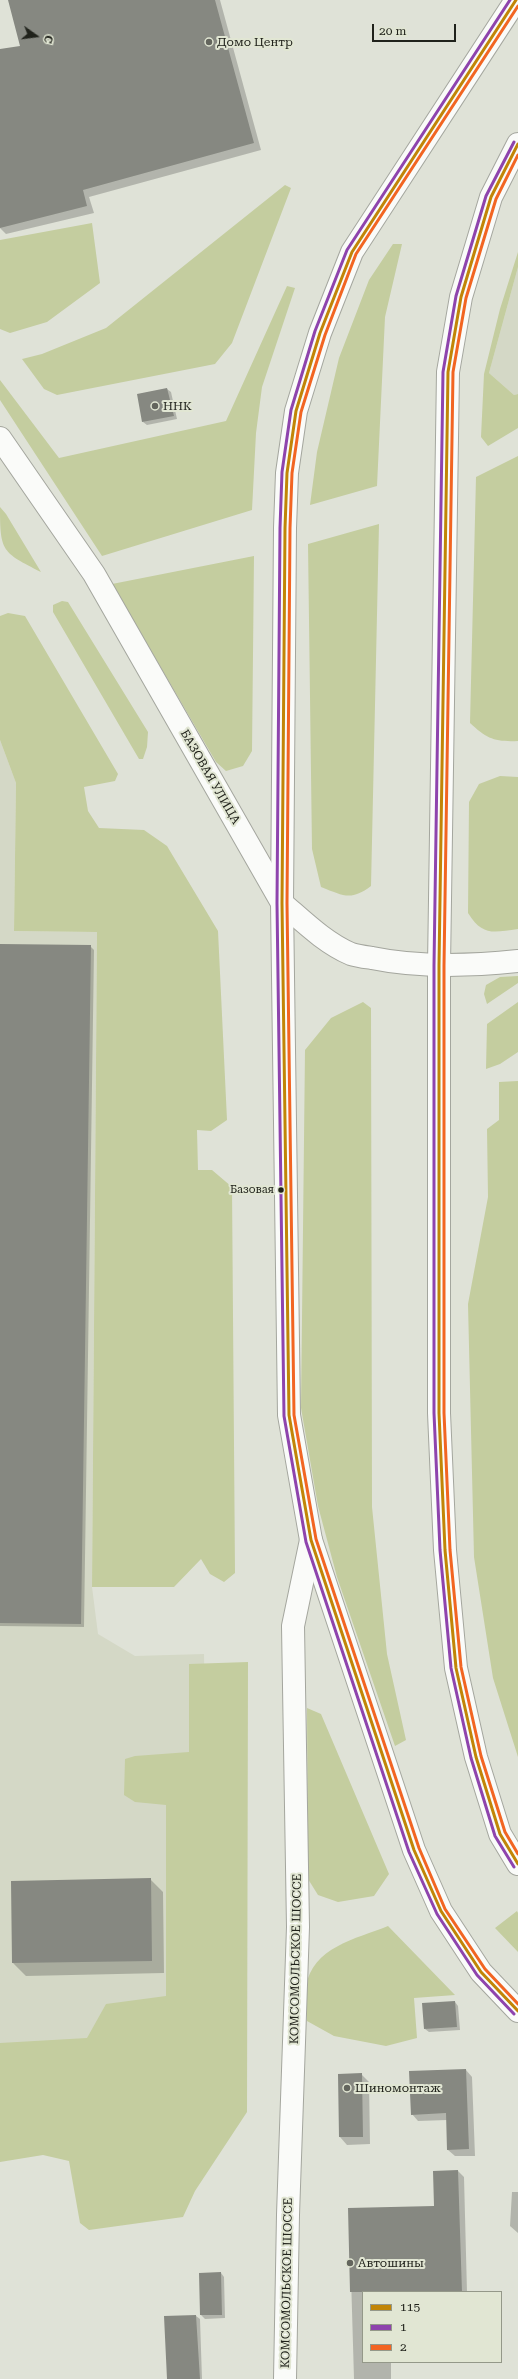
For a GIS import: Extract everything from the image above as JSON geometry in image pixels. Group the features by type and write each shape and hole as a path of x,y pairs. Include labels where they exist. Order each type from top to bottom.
{"main road":[{"name":"КОМСОМОЛЬСКОЕ ШОССЕ","path":"516,0 352,252 320,333 296,411 287,473 285,528 282,903 289,1414 311,1540 414,1850 441,1911 481,1972 518,2012"},
{"path":"518,144 491,197 461,297 448,372 439,965 439,1413 445,1550 456,1668 476,1757 500,1834 518,1864"},
{"name":"БАЗОВАЯ УЛИЦА","path":"0,438 94,574 282,903 316,933 351,954 392,962 439,965 479,965 518,961"},
{"name":"КОМСОМОЛЬСКОЕ ШОССЕ","path":"285,2379 288,2215 298,1927 293,1626 311,1540"}],"shaded area":[{"path":"518,267 518,394 514,395 489,373"},
{"path":"0,740 16,783 14,931 97,932 92,1587 98,1634 135,1656 204,1654 211,2071 0,2075"}],"green space":[{"path":"285,185 291,188 232,343 215,364 57,395 44,389 22,359 42,354 106,328"},
{"path":"92,223 100,283 47,322 10,333 0,329 0,240"},
{"path":"393,244 402,244 385,317 377,486 310,505 317,452 339,358 369,280"},
{"path":"518,252 518,267 489,373 514,395 518,394 518,428 488,446 481,437 484,374 500,309"},
{"path":"287,286 295,288 262,387 256,433 252,510 102,556 0,400 0,380 59,458 226,421"},
{"path":"518,456 518,741 503,741 481,733 470,723 476,477"},
{"path":"0,507 6,514 41,572 18,560 6,549 1,533"},
{"path":"379,524 371,886 358,894 347,896 321,887 312,849 308,544"},
{"path":"254,556 252,751 243,766 226,771 216,762 112,584"},
{"path":"62,601 68,602 148,732 147,747 143,759 139,759 53,612 53,605"},
{"path":"8,613 25,616 118,774 115,781 84,787 88,811 99,828 144,830 167,846 218,931 227,1120 211,1131 197,1130 198,1170 212,1170 232,1187 235,1573 224,1582 210,1574 201,1559 174,1587 92,1587 97,932 14,931 16,783 0,740 0,616"},
{"path":"500,776 518,777 518,929 496,932 479,926 473,921 468,913 469,802 479,784"},
{"path":"518,976 518,983 487,1004 484,994 486,985 500,977"},
{"path":"363,1002 371,1008 372,1507 387,1654 406,1740 395,1746 337,1577 318,1506 301,1408 305,1050 331,1018"},
{"path":"518,1002 518,1052 500,1064 486,1069 487,1024"},
{"path":"518,1081 518,1757 493,1678 474,1557 468,1304 488,1197 487,1129 499,1120 499,1082"},
{"path":"248,1662 247,2112 195,2191 183,2217 89,2230 80,2223 69,2161 43,2155 0,2162 0,2043 87,2038 106,2004 166,1996 166,1805 135,1802 124,1795 125,1759 135,1756 189,1752 189,1664"},
{"path":"307,1708 321,1714 389,1874 374,1896 338,1902 318,1895 308,1879"},
{"path":"517,1911 518,1913 518,1952 495,1928"},
{"path":"388,1926 455,1995 414,1998 417,2038 386,2046 334,2036 307,2021 306,1987 310,1973 317,1962 337,1946"}],"building":[{"path":"8,0 215,0 254,143 83,190 87,206 0,228 0,49 20,46"},
{"path":"167,388 174,416 142,422 137,394"},
{"path":"0,944 91,945 81,1624 0,1623"},
{"path":"151,1878 152,1961 12,1963 11,1881"},
{"path":"455,2001 457,2027 424,2029 422,2003"},
{"path":"466,2069 469,2149 447,2150 446,2113 411,2115 409,2071"},
{"path":"362,2073 363,2137 339,2137 338,2074"},
{"path":"458,2170 462,2291 350,2292 348,2208 434,2206 433,2171"},
{"path":"221,2272 222,2315 200,2315 199,2273"},
{"path":"196,2315 200,2379 167,2379 164,2316"}],"transit line":[{"name":"1","path":"510,0 347,250 315,331 291,410 282,472 280,528 277,903 284,1416 306,1542 409,1852 437,1914 477,1975 514,2014"},
{"name":"115","path":"516,0 352,252 320,333 296,411 287,473 285,528 282,903 289,1415 311,1540 414,1850 441,1911 481,1972 518,2011"},
{"name":"2","path":"518,6 356,254 325,335 301,412 292,473 290,528 287,903 294,1415 316,1539 419,1848 445,1909 485,1969 518,2004"},
{"name":"1","path":"514,142 486,196 456,296 443,372 434,965 434,1413 440,1550 451,1668 471,1758 495,1836 514,1867"},
{"name":"115","path":"518,144 491,197 461,297 448,372 439,965 439,1413 445,1550 456,1668 476,1757 500,1834 518,1864"},
{"name":"2","path":"518,155 496,199 466,298 453,372 444,965 444,1413 450,1550 461,1667 481,1756 505,1832 518,1854"}],"place":[{"name":"Домо Центр","path":"209,42"},
{"name":"ННК","path":"155,406"},
{"name":"Базовая","path":"281,1190"},
{"name":"Шиномонтаж","path":"347,2088"},
{"name":"Автошины","path":"350,2263"}]}
